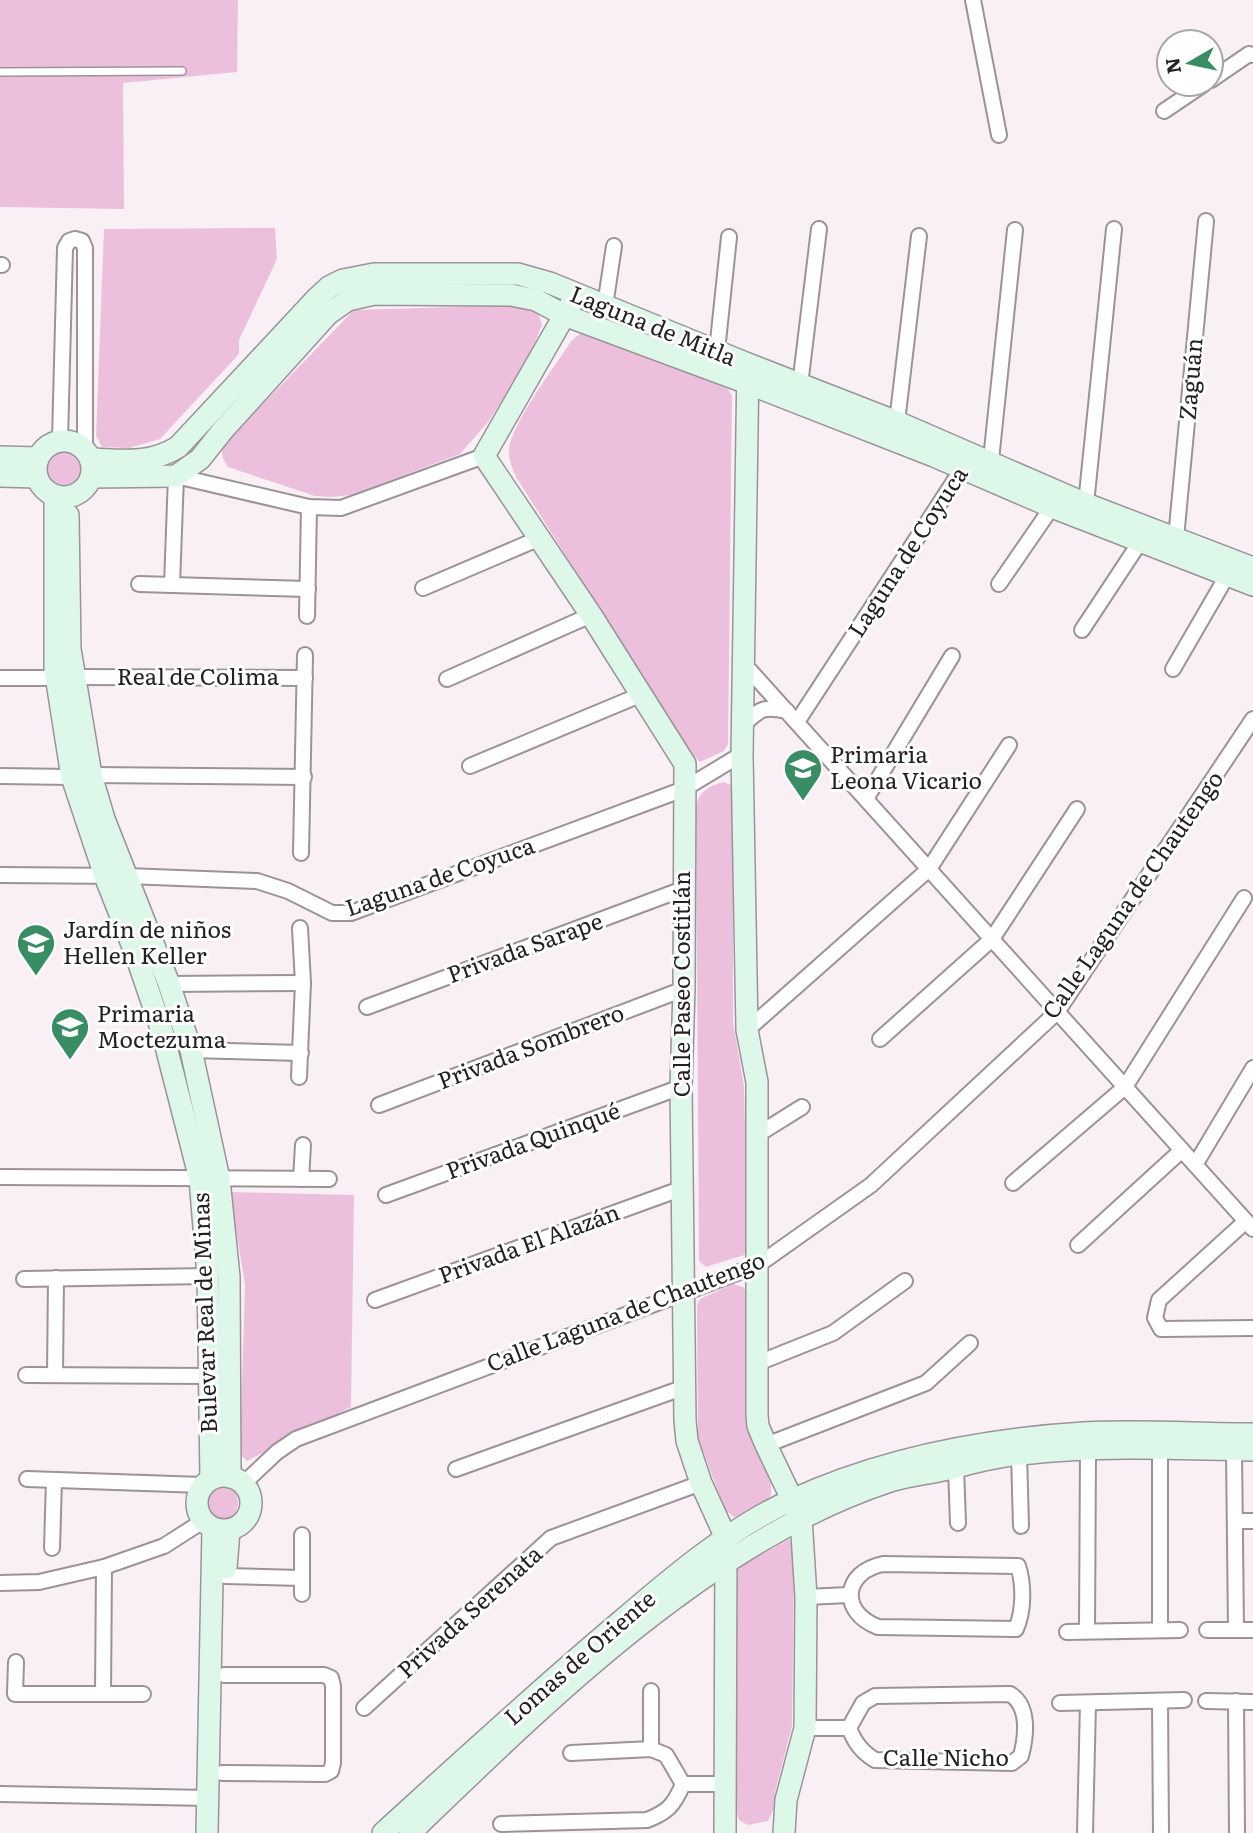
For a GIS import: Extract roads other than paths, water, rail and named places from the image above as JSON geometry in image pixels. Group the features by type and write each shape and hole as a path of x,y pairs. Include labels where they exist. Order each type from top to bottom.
{"street":[{"path":"973,0 999,135"},
{"path":"1225,70 1249,54 1253,55"},
{"path":"1164,111 1183,98"},
{"name":"Zaguán","path":"1176,538 1206,221"},
{"path":"800,385 819,229"},
{"path":"1086,503 1114,229"},
{"path":"977,465 1015,230"},
{"path":"897,422 919,236"},
{"path":"717,351 729,237"},
{"path":"61,440 65,248 69,241 75,239 82,241 85,248 89,462 83,490 62,496 44,489 38,467 47,446 61,440 69,441 89,462 176,476 309,507 341,508 484,456 576,295"},
{"path":"605,306 614,246"},
{"name":"Laguna de Mitla","path":"176,476 201,459 223,430 328,314 374,284 518,274 550,283 717,351 748,374 800,385 897,422 1052,507 1253,585"},
{"name":"Laguna de Mitla","path":"89,462 146,460 162,457 178,447 329,287 343,280 511,295 536,300 564,315 748,374 977,465 1086,503 1253,568"},
{"path":"748,374 743,754 747,1030 757,1082 757,1415 765,1445 796,1509 806,1597 804,1728 786,1800 784,1833"},
{"path":"206,416 223,430"},
{"name":"Calle Paseo Costitlán","path":"484,456 591,615 685,764 681,1087 685,1420 687,1441 701,1483 726,1538 725,1833"},
{"path":"0,457 38,467"},
{"name":"Laguna de Coyuca","path":"792,717 977,465"},
{"path":"0,476 38,467"},
{"path":"172,585 176,476"},
{"name":"Bulevar Real de Minas","path":"62,496 54,643 65,678 82,776 105,876 135,952 209,1179 211,1376 222,1481"},
{"path":"307,617 309,507"},
{"path":"999,584 1052,507"},
{"path":"423,588 540,538"},
{"path":"1082,631 1140,542"},
{"path":"1173,669 1228,574"},
{"path":"139,584 309,589"},
{"path":"447,679 591,615"},
{"path":"305,655 305,678"},
{"path":"866,799 952,656"},
{"path":"744,664 1249,1225 1159,1300 1155,1318 1161,1329 1253,1328"},
{"name":"Real de Colima","path":"0,678 305,678 301,853"},
{"path":"470,766 640,695"},
{"path":"744,724 767,707 792,717"},
{"name":"Calle Laguna de Chautengo","path":"222,1481 296,1439 758,1265 872,1185 1058,1012 1253,719"},
{"path":"747,1030 929,869 1009,745"},
{"name":"Laguna de Coyuca","path":"0,875 257,881 288,891 332,913 351,913 684,789 743,754"},
{"path":"0,776 304,777"},
{"name":"Bulevar Real de Minas","path":"82,776 104,819 127,876 169,984 191,1051 209,1179 229,1277 222,1481"},
{"path":"880,1039 992,939 1077,809"},
{"name":"Privada Sarape","path":"367,1007 683,889"},
{"path":"1013,1183 1125,1087 1244,898"},
{"path":"299,1077 303,983 300,928"},
{"path":"169,984 303,983"},
{"name":"Privada Sombrero","path":"379,1105 684,989"},
{"path":"191,1051 300,1054"},
{"path":"1195,1165 1253,1068"},
{"name":"Privada Quinqué","path":"386,1195 681,1087"},
{"path":"757,1135 802,1107"},
{"path":"301,1179 303,1145"},
{"path":"1078,1245 1182,1150"},
{"path":"0,1177 329,1179"},
{"name":"Privada El Alazán","path":"374,1300 683,1188"},
{"path":"24,1279 208,1276"},
{"path":"55,1278 55,1374"},
{"path":"758,1363 833,1332 905,1282"},
{"path":"765,1445 926,1383 970,1343"},
{"path":"26,1375 211,1376"},
{"path":"456,1469 685,1387"},
{"path":"796,1509 885,1465 1018,1438 1087,1433 1253,1434"},
{"path":"1160,1449 1160,1630"},
{"path":"796,1509 888,1482 1019,1454 1088,1450 1243,1450 1235,1521 1236,1630"},
{"path":"1087,1630 1088,1450"},
{"path":"1019,1454 1021,1526"},
{"path":"956,1467 958,1523"},
{"path":"0,1583 39,1582 104,1567 215,1527 237,1528 249,1515 251,1498 222,1481 27,1479"},
{"path":"52,1548 54,1480"},
{"path":"221,1833 225,1576 215,1527 196,1507 199,1492 222,1481"},
{"name":"Privada Serenata","path":"364,1708 551,1538 701,1483"},
{"name":"Lomas de Oriente","path":"383,1833 545,1685 641,1604 726,1538 796,1509"},
{"name":"Lomas de Oriente","path":"410,1833 570,1683 671,1601 796,1509"},
{"path":"1235,1521 1253,1521"},
{"path":"207,1833 215,1527"},
{"path":"302,1535 302,1594"},
{"path":"883,1564 1017,1566 1022,1578 1020,1620 1016,1629 878,1627 865,1622 855,1613 849,1595 860,1575 871,1566 883,1564"},
{"path":"103,1694 104,1567"},
{"path":"225,1576 302,1577"},
{"path":"806,1597 849,1595"},
{"path":"1067,1632 1180,1630"},
{"path":"1207,1630 1253,1630"},
{"path":"16,1662 15,1694 143,1694"},
{"path":"222,1773 325,1774 331,1771 332,1763 331,1678 324,1675 224,1675"},
{"path":"650,1691 651,1749"},
{"name":"Calle Nicho","path":"1010,1694 1017,1698 1024,1717 1026,1739 1021,1756 1012,1763 887,1761 865,1754 849,1728 863,1703 875,1696 1010,1694"},
{"path":"1060,1703 1184,1700"},
{"path":"1160,1701 1161,1833"},
{"path":"1206,1701 1253,1702"},
{"path":"1236,1701 1237,1833"},
{"path":"1085,1833 1088,1703"},
{"path":"804,1728 849,1728"},
{"path":"571,1752 651,1749 666,1755 683,1784"},
{"path":"683,1784 725,1784"},
{"path":"501,1824 647,1820 664,1813 675,1802 683,1784"},
{"path":"0,1794 208,1798"}],"lane":[{"path":"0,72 181,71"}],"place":[{"name":"Primaria Leona Vicario","path":"803,802"},
{"name":"Jardín de niños Hellen Keller","path":"36,977"},
{"name":"Primaria Moctezuma","path":"70,1061"}]}
